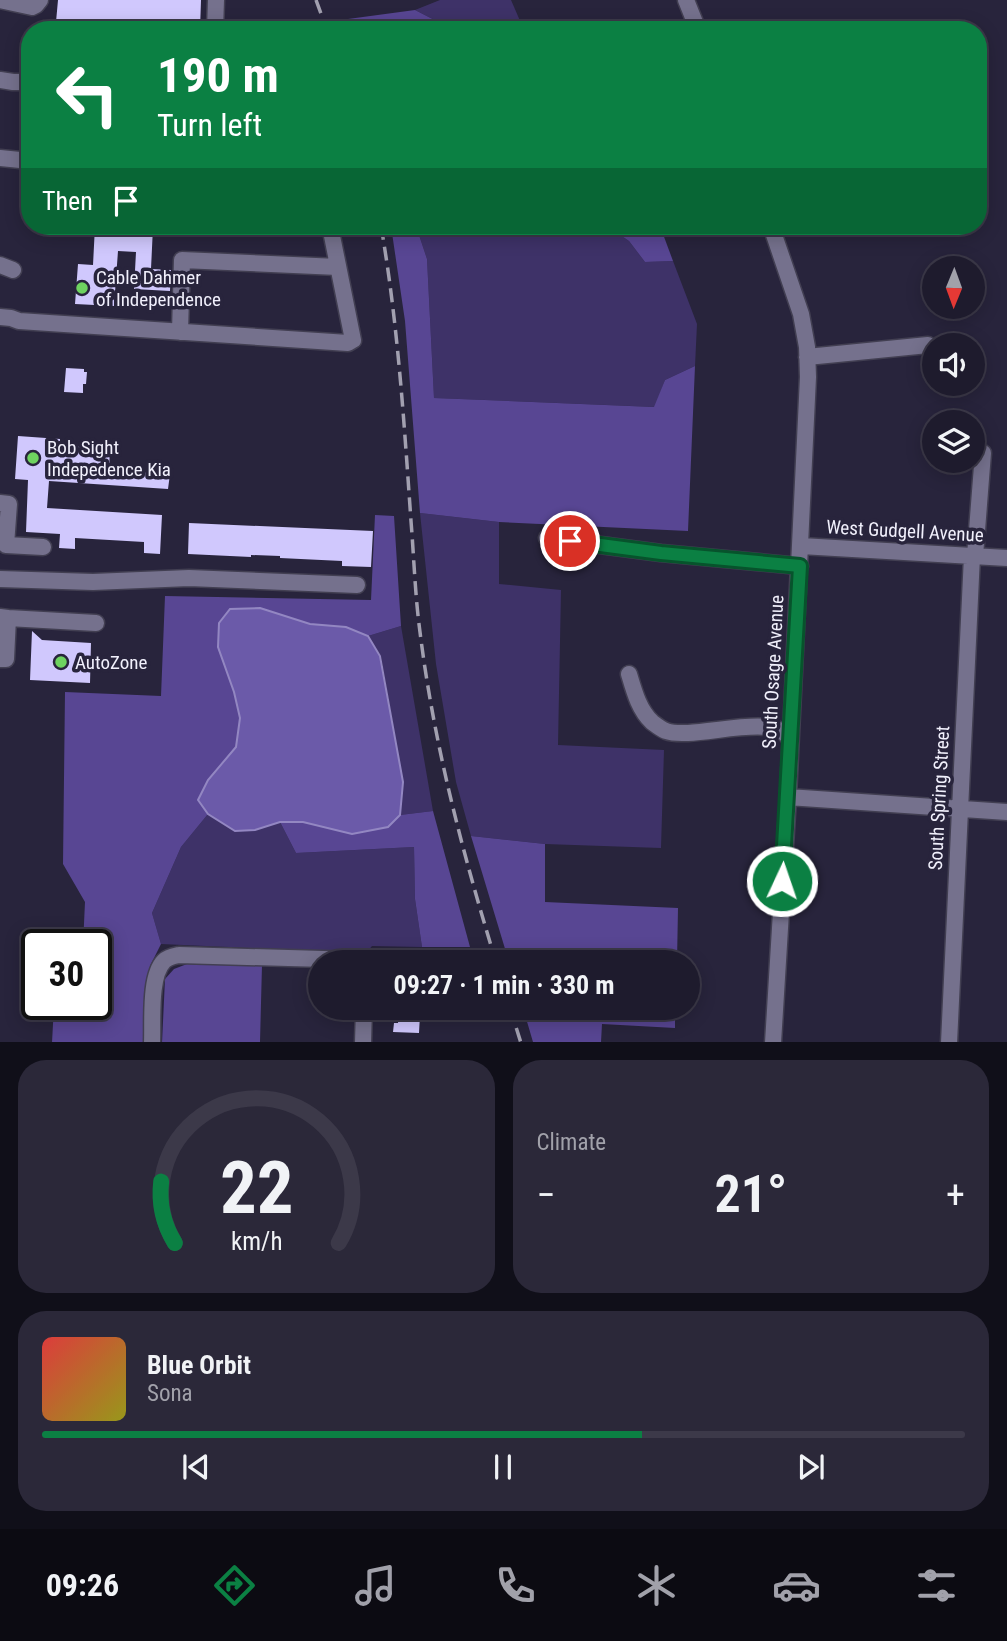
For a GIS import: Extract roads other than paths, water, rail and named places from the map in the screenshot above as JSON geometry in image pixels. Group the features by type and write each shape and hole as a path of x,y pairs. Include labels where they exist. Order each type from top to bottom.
{"street":[{"path":"0,0 32,6 40,0"},
{"path":"215,21 216,0"},
{"path":"687,0 695,21"},
{"path":"0,80 21,82"},
{"path":"0,158 21,160"},
{"path":"0,317 19,321 351,343 353,340 332,235"},
{"name":"South Osage Avenue","path":"773,1042 788,797 808,377 802,314 774,235"},
{"path":"180,332 182,260 338,267"},
{"path":"807,357 922,346"},
{"name":"South Spring Street","path":"949,1042 974,556 981,473"},
{"path":"0,503 9,504 6,545 43,547"},
{"path":"547,538 661,553 800,566"},
{"name":"West Gudgell Avenue","path":"801,546 1007,558"},
{"path":"0,579 93,582 189,578 357,585"},
{"path":"0,659 6,659 4,618 96,623"},
{"path":"629,674 637,700 645,713 667,732 700,733 750,726 781,730 790,740"},
{"path":"788,797 1007,812"},
{"path":"152,1042 155,978 163,962 170,957 179,954 308,958"},
{"path":"363,1042 364,1020"}],"railway":[{"path":"316,0 324,21"},
{"path":"382,235 396,336 417,604 426,674 441,758 492,950"},
{"path":"514,1020 521,1042"}],"place":[{"name":"Cable Dahmer of Independence","path":"82,288"},
{"name":"Bob Sight Indepedence Kia","path":"33,458"},
{"name":"AutoZone","path":"61,662"}]}
